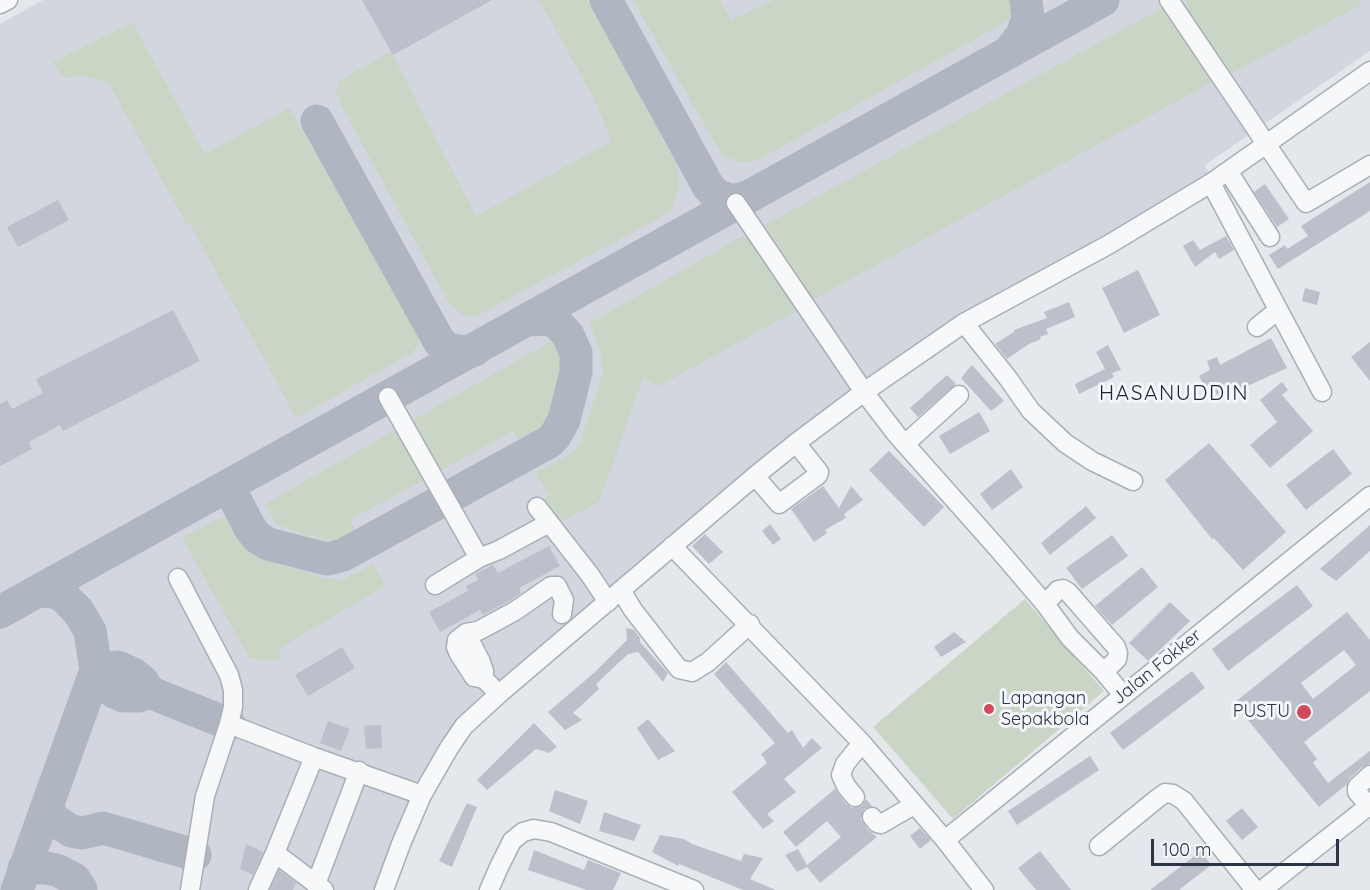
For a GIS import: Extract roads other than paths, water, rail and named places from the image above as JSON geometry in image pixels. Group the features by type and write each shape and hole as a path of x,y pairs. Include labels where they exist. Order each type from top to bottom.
{"street":[{"path":"0,4 8,0"},
{"path":"1169,0 1306,203 1370,165"},
{"path":"384,890 400,844 422,795 464,726 755,476 864,392 964,323 1108,245 1211,183 1370,71"},
{"path":"1228,171 1270,237"},
{"path":"1211,183 1322,392"},
{"path":"736,203 864,392 905,444 1045,604 1070,638 1123,695"},
{"path":"1257,327 1277,311"},
{"path":"964,323 1007,376 1031,411 1065,443 1092,461 1133,481"},
{"path":"905,444 959,395"},
{"path":"388,397 479,558"},
{"path":"755,476 779,504 818,475 819,472 796,443"},
{"name":"Jalan Fokker","path":"945,840 1370,496"},
{"path":"537,507 590,575 633,610 679,669 692,672 708,662 750,624"},
{"path":"435,585 479,558 549,523"},
{"path":"672,546 750,624 862,743 945,840 984,890"},
{"path":"178,578 229,675 233,690 233,707 229,723 206,796 190,890"},
{"path":"1045,604 1058,590 1068,592 1116,647 1117,659 1104,672"},
{"path":"499,694 484,679 474,677 456,647 457,640 466,633 478,631 516,611 539,594 553,613 562,614 574,632"},
{"path":"229,723 314,757 422,795"},
{"path":"855,797 841,775 845,764 862,743"},
{"path":"258,890 314,757"},
{"path":"275,853 320,887 359,771"},
{"path":"1262,890 1369,806 1357,792 1357,787 1370,775"},
{"path":"1100,846 1165,793 1173,794 1184,801 1255,890"},
{"path":"872,817 877,824 882,824 915,805"},
{"path":"489,890 512,841 523,832 534,830 551,832 694,890"}],"place":[{"name":"Lapangan Sepakbola","path":"989,709"},
{"name":"PUSTU","path":"1304,712"}],"district":[{"name":"HASANUDDIN","path":"1174,394"}]}
